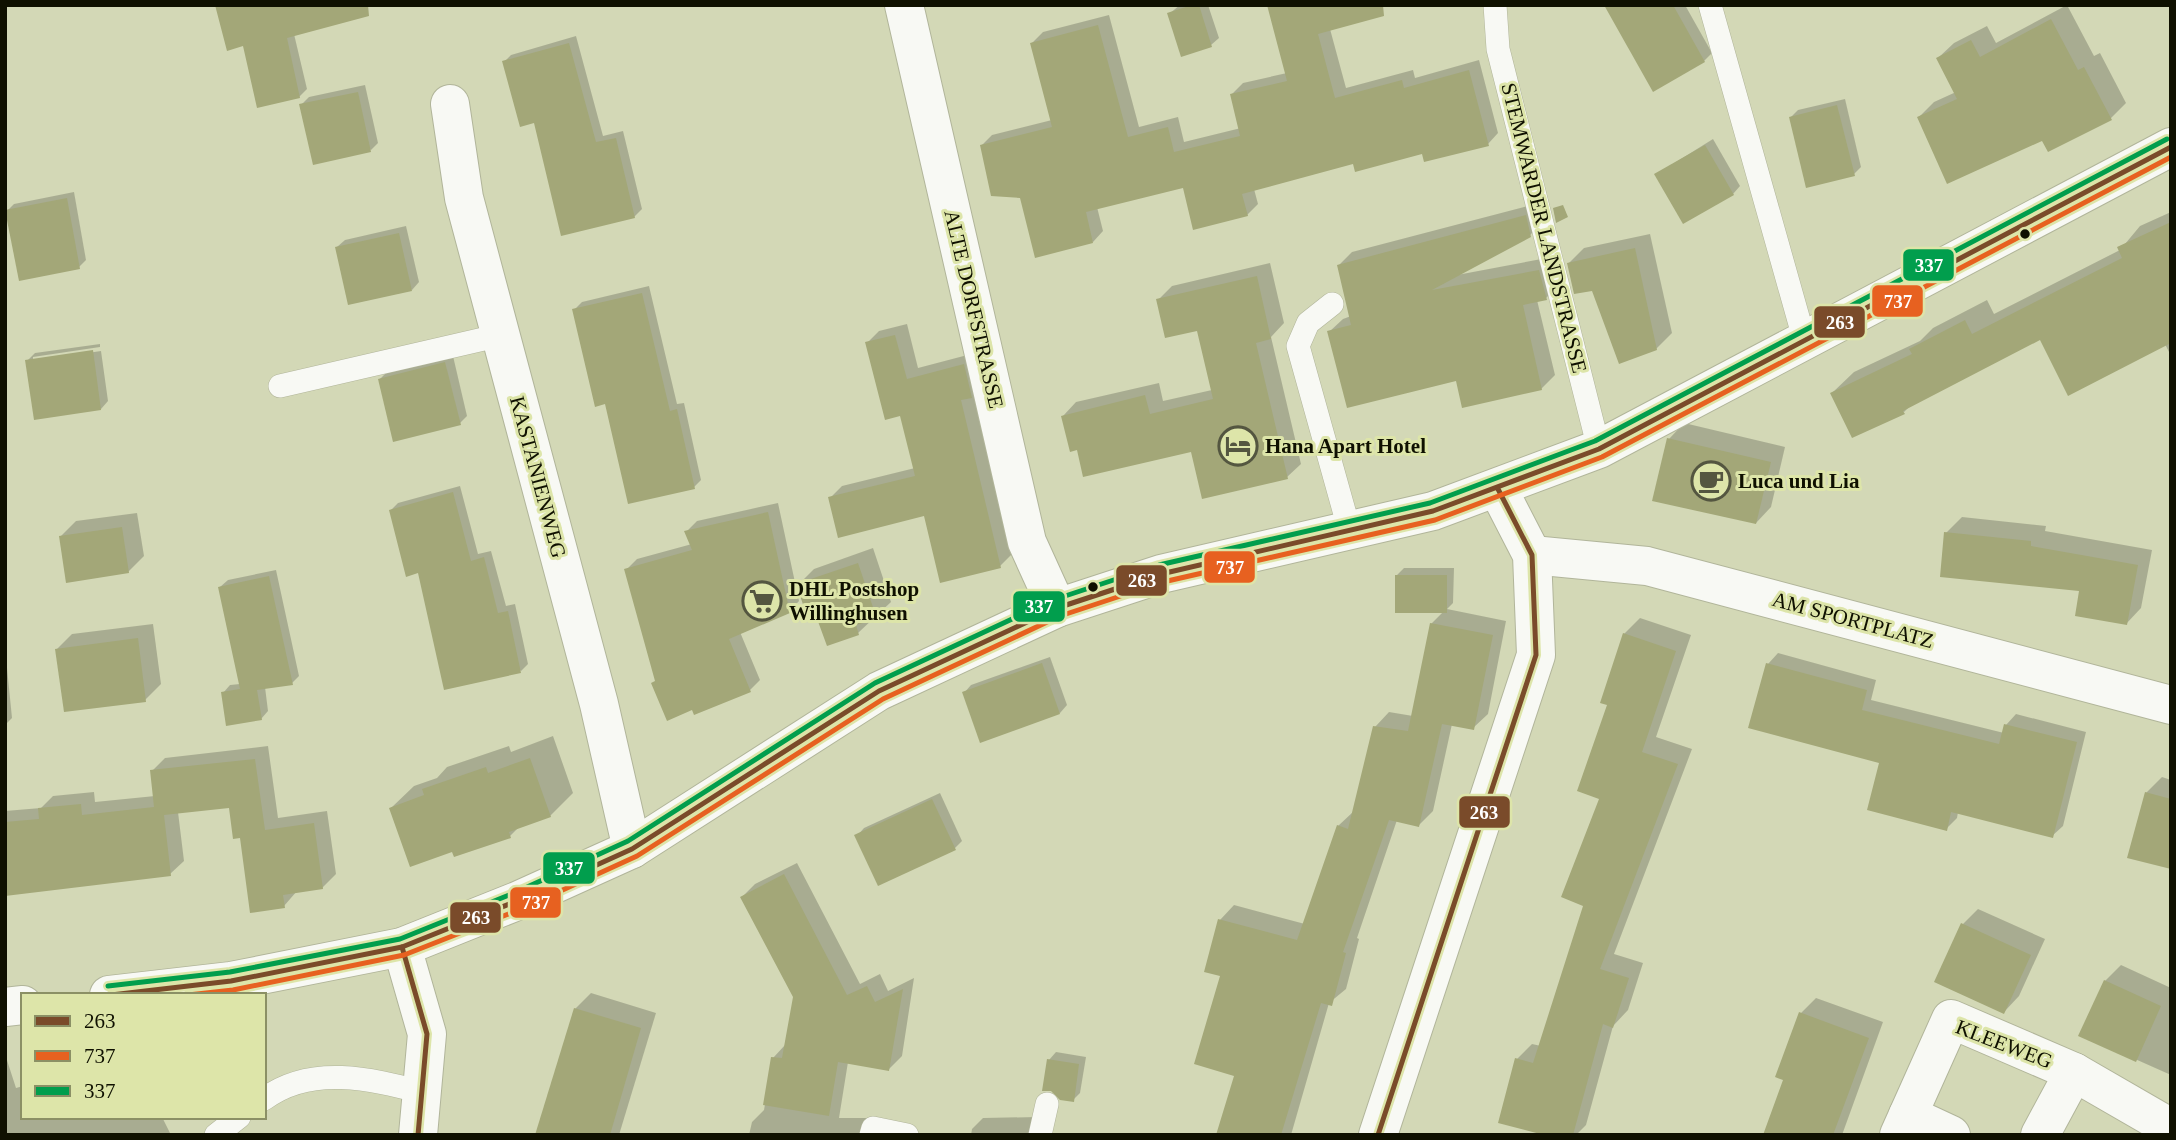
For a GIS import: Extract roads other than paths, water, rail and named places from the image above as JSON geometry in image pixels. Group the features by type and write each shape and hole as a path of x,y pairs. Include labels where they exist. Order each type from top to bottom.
{"street":[{"name":"ALTE DORFSTRASSE","path":"904,5 1027,542 1057,608"},
{"name":"KASTANIENWEG","path":"450,104 464,198 599,704 632,849"},
{"path":"126,993 231,981 402,947 517,901 632,849 880,691 1057,608 1173,571 1275,545 1350,532 1433,511 1498,489 1599,449 2171,147"},
{"path":"1378,1135 1536,655 1532,555 1498,489"},
{"name":"AM SPORTPLATZ","path":"1532,555 1647,566 2171,705"},
{"path":"402,947 427,1034 418,1135"},
{"name":"KLEEWEG","path":"1951,1135 1904,1125 1951,1019 2074,1072 2171,1128"},
{"name":"KLEEWEG","path":"2040,1135 2074,1072"}],"lane":[{"name":"STEMWARDER LANDSTRASSE","path":"1495,5 1499,49 1599,449"},
{"path":"1710,5 1805,342"},
{"path":"1332,304 1308,323 1298,346 1350,532"},
{"path":"279,386 501,335"},
{"path":"266,1097 306,1080 333,1076 369,1078 422,1092"},
{"path":"1040,1135 1046,1104"},
{"path":"216,1135 236,1119"},
{"path":"871,1135 873,1128 907,1135"}],"place":[{"name":"Hana Apart Hotel","path":"1238,446"},
{"name":"Luca und Lia","path":"1711,481"},
{"name":"DHL Postshop Willinghusen","path":"762,601"}]}
